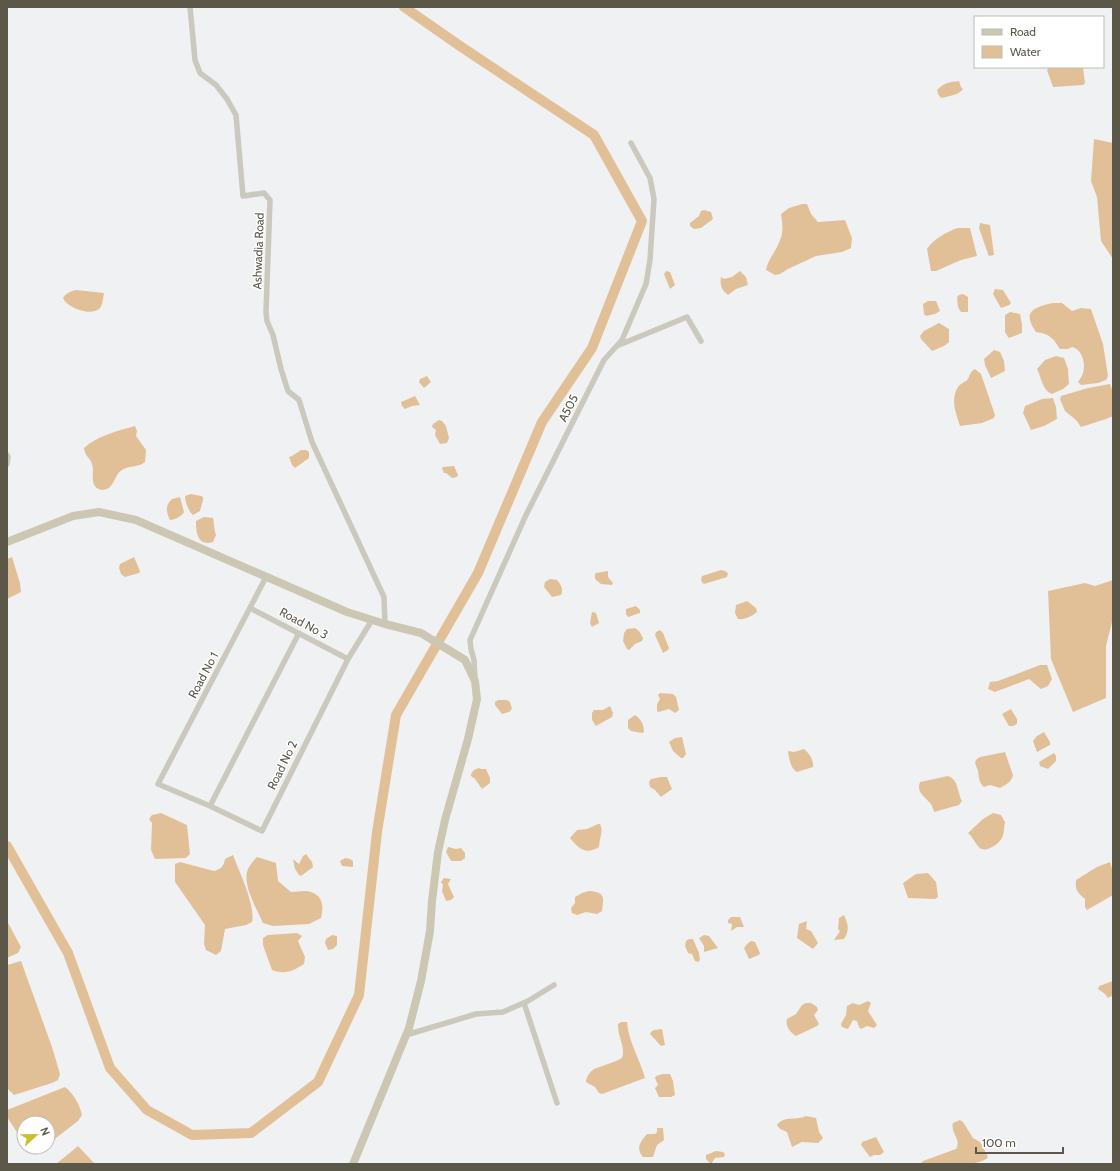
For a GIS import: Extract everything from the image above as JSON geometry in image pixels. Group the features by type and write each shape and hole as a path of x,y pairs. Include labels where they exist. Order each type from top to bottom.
{"main road":[{"path":"7,542 73,516 98,512 136,520 347,612 421,633 464,660 475,681 477,699 438,852 430,931 421,981 406,1035 353,1164"}],"street":[{"name":"Ashwadia Road","path":"190,7 195,60 200,73 216,85 227,99 236,115 243,196 264,193 270,200 266,312 267,321 288,392 299,400 312,442 384,597 385,624"},
{"name":"A505","path":"475,681 474,660 470,640 526,515 604,360 622,340 646,284 650,260 654,199 650,178 631,143"},
{"path":"617,346 687,317 701,341"},
{"path":"7,454 7,464"},
{"name":"Road No 1","path":"210,806 158,784 266,577"},
{"name":"Road No 3","path":"250,608 348,659"},
{"path":"348,659 372,620"},
{"path":"210,806 299,633"},
{"name":"Road No 2","path":"210,806 262,831 348,659"},
{"path":"406,1035 476,1014 503,1012 524,1003 554,985"},
{"path":"524,1003 557,1103"}],"water":[{"path":"1049,68 1083,68 1085,83 1083,85 1053,87 1047,70"},
{"path":"959,81 963,89 959,93 942,98 939,96 937,90 944,84"},
{"path":"1094,139 1113,143 1113,259 1101,241 1097,197 1091,181"},
{"path":"807,204 811,214 818,222 845,220 852,238 851,248 842,252 816,256 775,275 766,270 782,234 781,214 789,208"},
{"path":"704,210 711,212 713,219 701,228 694,229 690,226 690,223 699,216 701,211"},
{"path":"980,223 990,225 994,255 989,256 988,254 979,228"},
{"path":"958,228 970,228 977,256 961,260 936,271 931,271 927,249 941,236"},
{"path":"666,271 670,272 675,285 670,289 664,274"},
{"path":"740,271 746,277 748,285 736,289 728,295 722,287 721,277 724,279 732,277"},
{"path":"995,289 1003,290 1011,303 1009,305 1001,308 993,294"},
{"path":"76,290 104,293 100,308 91,312 74,308 65,302 63,298 69,292"},
{"path":"963,294 968,297 968,312 961,312 958,307 957,297"},
{"path":"928,301 936,301 940,311 926,316 924,314 923,304"},
{"path":"1053,303 1062,303 1072,311 1081,308 1091,309 1103,344 1108,376 1106,380 1098,383 1081,385 1078,382 1082,376 1084,365 1081,353 1072,347 1068,349 1060,349 1051,337 1036,332 1030,319 1032,311 1041,306"},
{"path":"1010,312 1020,314 1022,333 1009,338 1005,332 1005,315"},
{"path":"939,323 949,329 949,342 932,351 920,336 924,331"},
{"path":"994,350 1000,352 1004,361 1005,371 991,378 984,359"},
{"path":"1056,356 1064,358 1068,369 1069,384 1063,389 1052,394 1044,387 1037,369 1045,360"},
{"path":"975,369 981,374 995,415 994,418 982,423 960,426 954,406 954,397 959,386 967,380"},
{"path":"427,376 431,382 424,388 419,382 420,379"},
{"path":"1110,384 1113,392 1113,416 1081,427 1076,420 1065,411 1060,399 1061,396 1088,388"},
{"path":"415,396 420,405 405,409 402,406 401,402"},
{"path":"1053,398 1056,407 1057,419 1044,426 1031,430 1023,413 1025,406 1042,399"},
{"path":"439,420 446,426 449,438 447,443 440,444 435,435 436,430 432,427 433,424"},
{"path":"135,426 137,431 136,436 146,450 145,462 140,465 125,468 120,471 112,485 105,490 98,489 93,483 93,467 85,453 84,448 101,437"},
{"path":"301,450 306,450 309,452 309,458 295,468 289,457"},
{"path":"454,466 458,475 457,477 452,478 444,473 443,467"},
{"path":"191,494 203,497 200,511 193,515 186,504 185,498 185,496"},
{"path":"180,497 184,512 178,518 170,520 167,506 172,499"},
{"path":"204,517 213,518 216,535 213,542 204,542 198,537 196,521"},
{"path":"12,557 20,583 21,592 7,599 7,559"},
{"path":"134,557 140,571 139,573 125,577 121,574 119,568 120,564"},
{"path":"721,570 728,573 727,577 704,584 701,581 702,576"},
{"path":"608,571 608,577 613,583 612,585 601,584 595,579 596,573"},
{"path":"550,579 557,580 560,584 562,589 561,595 552,597 544,587 545,582"},
{"path":"1113,580 1113,618 1106,646 1106,698 1073,712 1051,659 1048,591 1085,583 1095,586"},
{"path":"747,601 756,608 757,612 743,619 738,619 735,613 736,605"},
{"path":"636,606 640,610 640,613 628,617 626,614 626,609"},
{"path":"592,612 596,613 599,623 592,627 590,623"},
{"path":"635,628 639,631 643,638 642,641 635,644 629,650 623,641 624,633 627,629"},
{"path":"660,630 663,633 669,648 663,653 655,635 656,632"},
{"path":"1040,665 1047,665 1052,679 1048,686 1041,689 1029,679 995,692 988,689 990,682 998,681"},
{"path":"660,693 673,694 676,697 679,710 675,713 669,709 659,712 657,711 657,704 660,699 658,695"},
{"path":"498,700 507,700 510,702 512,709 509,712 502,714 495,705 495,702"},
{"path":"610,706 613,713 612,717 596,726 592,720 592,713 594,710 603,710"},
{"path":"1011,709 1017,719 1017,724 1009,726 1002,714"},
{"path":"635,715 639,718 643,725 644,732 642,733 631,731 628,728 628,720"},
{"path":"1044,732 1050,742 1050,745 1037,752 1033,741 1037,736"},
{"path":"682,737 686,754 683,758 681,758 673,751 669,742 675,738"},
{"path":"804,749 811,757 813,767 797,772 791,765 788,751 794,752"},
{"path":"1005,752 1013,775 1011,780 1000,788 990,785 984,787 981,784 975,763 976,760 980,757"},
{"path":"1054,753 1056,756 1056,761 1048,769 1040,766 1039,762"},
{"path":"479,768 486,769 490,778 490,783 482,789 471,776 474,770"},
{"path":"948,776 956,783 962,801 959,805 934,812 931,804 923,796 919,789 920,782"},
{"path":"667,777 672,789 661,797 650,787 649,782 651,779"},
{"path":"161,813 187,825 190,854 186,858 155,859 151,850 152,823 149,819 152,815"},
{"path":"993,813 1001,815 1005,822 1003,836 989,849 983,849 978,846 968,833 983,819"},
{"path":"600,824 601,827 599,847 586,851 576,845 570,838 577,830 587,829"},
{"path":"448,847 456,849 461,848 465,853 465,858 461,861 451,861 446,852"},
{"path":"306,854 312,862 313,867 301,876 295,869 293,859 299,864 303,856"},
{"path":"233,855 252,907 252,922 246,925 225,929 221,951 216,955 206,950 204,944 205,925 175,882 175,864 180,862 214,871 222,867 225,859"},
{"path":"257,857 276,863 278,881 291,892 309,891 318,896 322,902 321,918 309,924 273,926 263,923 250,895 247,880 249,867"},
{"path":"345,858 353,861 353,867 342,866 340,861"},
{"path":"1110,862 1113,872 1113,895 1087,910 1085,907 1085,899 1078,893 1076,888 1076,880 1097,867"},
{"path":"928,873 936,882 938,897 935,899 908,898 903,883 916,874"},
{"path":"444,878 451,879 448,884 454,897 451,900 446,901 442,891 443,885 441,882"},
{"path":"589,891 601,894 603,899 602,911 597,914 586,912 577,915 572,913 571,908 575,903 575,897"},
{"path":"844,915 848,927 846,936 844,939 834,940 840,931 838,929 839,918"},
{"path":"731,917 740,917 744,927 737,927 731,931 732,924 728,923 728,920"},
{"path":"7,921 21,947 18,953 7,958"},
{"path":"807,921 806,929 811,931 818,943 813,949 797,938 799,924"},
{"path":"297,933 302,936 298,941 305,957 304,964 289,972 272,970 263,945 263,938 268,935"},
{"path":"332,935 337,936 337,945 333,949 328,950 325,943 326,939"},
{"path":"704,935 709,936 718,948 704,952 704,946 699,938"},
{"path":"693,939 699,953 700,960 698,962 695,961 692,954 688,953 685,946 686,941"},
{"path":"751,941 755,942 760,953 759,955 749,959 744,948"},
{"path":"21,961 52,1047 60,1074 58,1080 52,1083 14,1095 7,1088 7,965"},
{"path":"1113,981 1113,995 1108,998 1098,989 1099,986"},
{"path":"868,1001 871,1003 868,1011 877,1025 874,1028 867,1026 861,1029 857,1021 853,1020 848,1029 842,1027 841,1024 846,1015 847,1006 853,1003 859,1005"},
{"path":"811,1003 817,1007 818,1010 814,1015 819,1024 796,1036 788,1029 787,1019 796,1014 802,1005"},
{"path":"621,1022 627,1022 632,1043 645,1078 602,1094 599,1093 595,1087 586,1082 586,1080 588,1075 594,1069 622,1058 623,1050 618,1028 618,1024"},
{"path":"662,1029 665,1045 661,1046 650,1034 654,1030"},
{"path":"670,1074 673,1081 675,1095 671,1097 659,1097 655,1088 658,1085 655,1078 656,1076"},
{"path":"65,1087 76,1100 82,1115 78,1121 56,1138 56,1115 16,1115 16,1131 7,1117 7,1110"},
{"path":"806,1116 816,1118 819,1132 823,1138 818,1143 802,1142 792,1147 787,1132 780,1129 777,1125 783,1120"},
{"path":"960,1120 963,1122 973,1138 980,1142 988,1157 976,1163 967,1164 920,1164 923,1161 956,1149 958,1143 953,1130 953,1123"},
{"path":"657,1128 663,1128 664,1140 657,1145 653,1157 643,1157 639,1151 641,1142 647,1134 655,1134 657,1132"},
{"path":"876,1137 884,1152 880,1155 870,1157 861,1145 862,1142"},
{"path":"78,1146 95,1164 56,1164"},
{"path":"716,1151 723,1152 725,1154 724,1157 715,1158 711,1164 706,1159 706,1155"}],"waterway":[{"path":"7,846 68,953 110,1068 147,1110 192,1135 251,1133 318,1082 359,995 377,832 396,715 478,573 542,422 592,348 642,221 594,135 404,7"}]}
